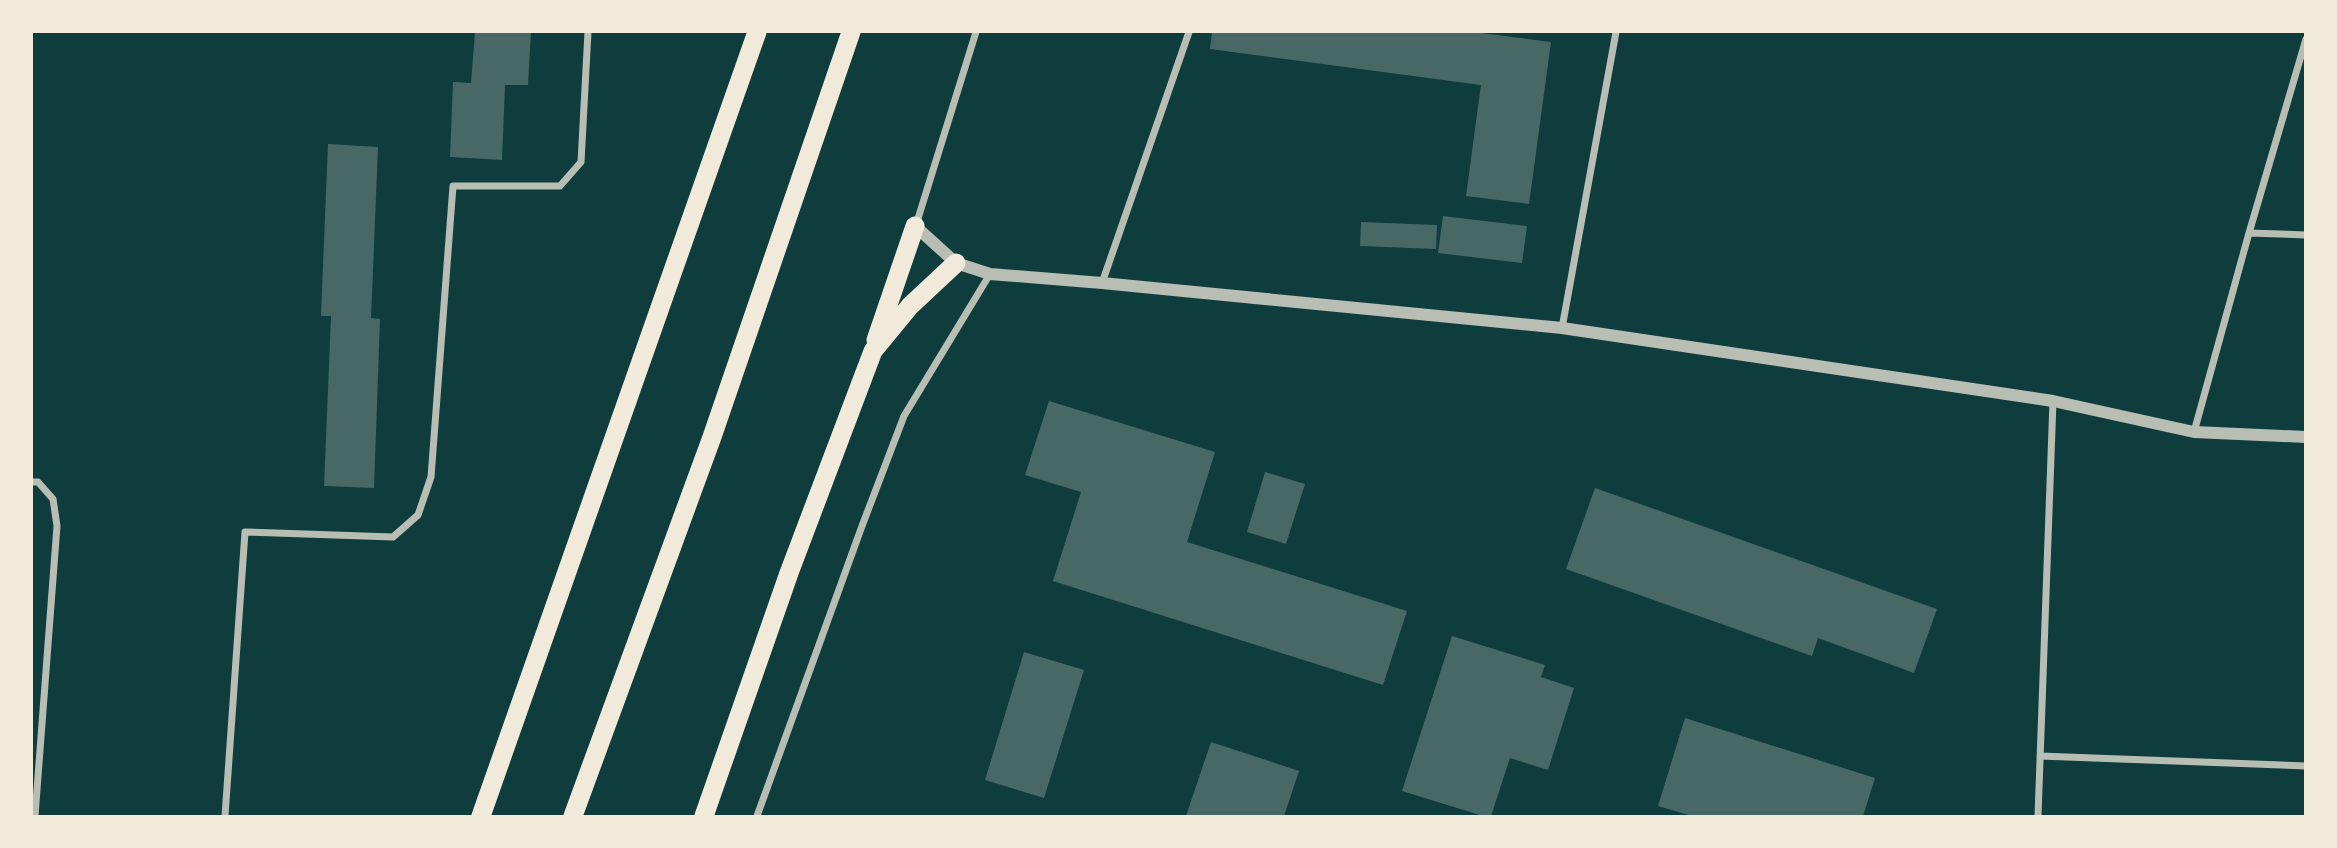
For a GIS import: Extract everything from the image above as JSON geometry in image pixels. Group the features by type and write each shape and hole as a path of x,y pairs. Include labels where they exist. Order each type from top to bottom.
{"highway":[{"path":"481,817 757,32"},
{"path":"573,817 712,438 851,32"},
{"path":"704,817 789,573 873,351 915,226"},
{"path":"873,351 910,306 956,263"}],"street":[{"path":"225,817 245,532 393,537 418,515 431,477 453,186 560,186 582,162 588,32"},
{"path":"976,32 915,226 956,263 990,274 1562,328 2053,401 2194,432 2305,436"},
{"path":"1102,283 1189,32"},
{"path":"1562,328 1616,32"},
{"path":"2194,432 2305,39"},
{"path":"2249,233 2305,235"},
{"path":"757,817 904,416 990,274"},
{"path":"2038,817 2053,401"},
{"path":"32,482 38,482 53,499 58,526 35,817"},
{"path":"2040,756 2305,766"}],"building":[{"path":"475,32 531,32 528,85 505,85 502,160 450,157 453,82 471,83"},
{"path":"1212,32 1474,32 1551,42 1529,204 1466,196 1481,85 1210,49"},
{"path":"328,144 378,147 371,318 380,319 374,488 324,486 331,316 321,316"},
{"path":"1443,216 1527,226 1522,263 1438,253"},
{"path":"1361,222 1437,225 1436,249 1360,246"},
{"path":"1049,401 1215,452 1187,542 1407,611 1383,685 1053,581 1081,492 1025,475"},
{"path":"1265,472 1305,484 1286,544 1247,532"},
{"path":"1595,488 1937,609 1914,673 1818,638 1812,656 1566,569"},
{"path":"1452,636 1545,665 1541,677 1574,688 1548,770 1510,758 1491,816 1483,816 1402,791"},
{"path":"1024,652 1084,670 1044,798 985,780"},
{"path":"1685,718 1875,778 1863,816 1692,816 1658,806"},
{"path":"1211,742 1299,771 1284,816 1186,816"}]}
